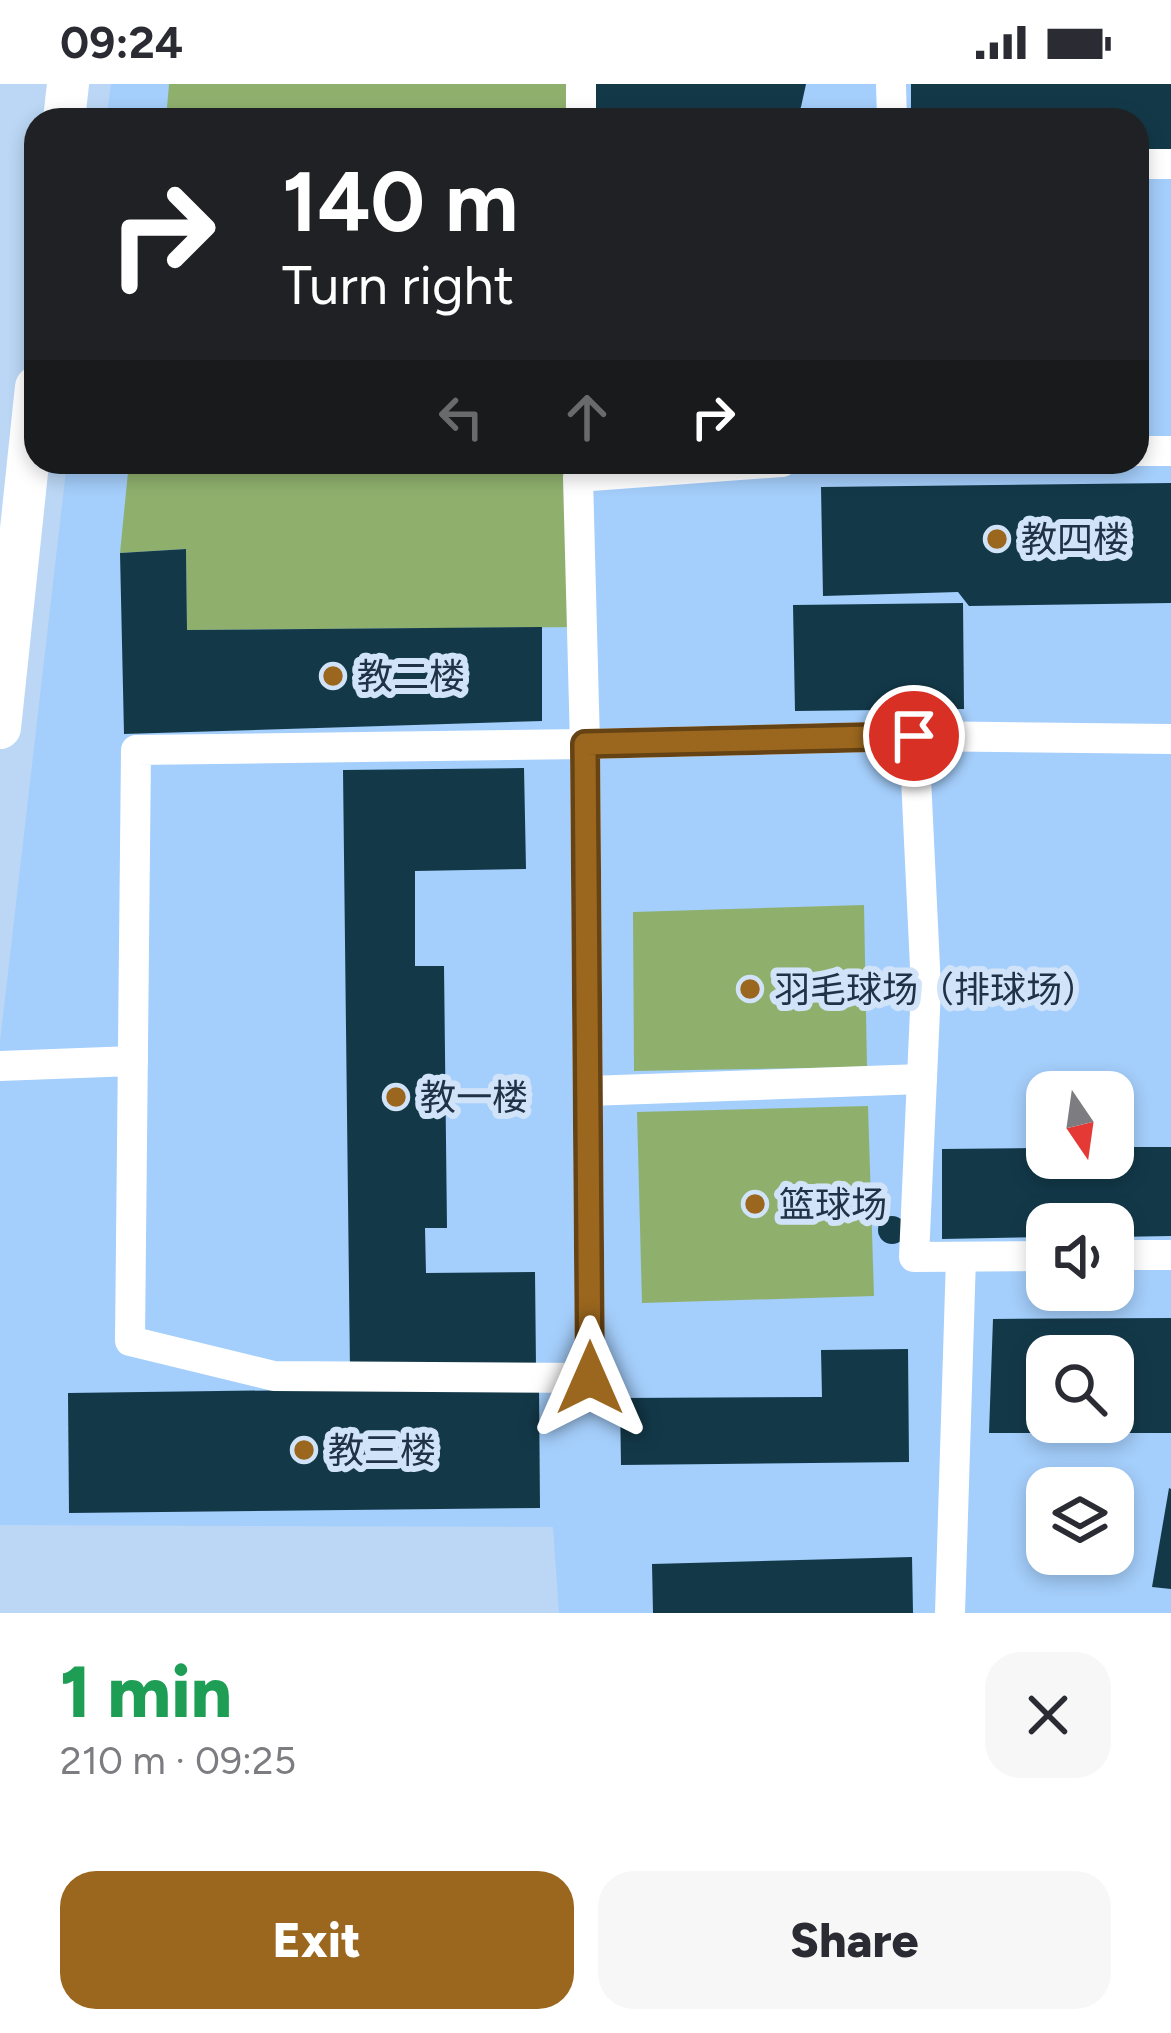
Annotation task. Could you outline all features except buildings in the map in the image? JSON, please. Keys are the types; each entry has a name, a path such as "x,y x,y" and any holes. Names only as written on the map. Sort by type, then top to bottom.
{"street":[{"path":"0,728 27,474"},
{"path":"578,474 585,744 590,1378 274,1376 130,1341 136,750 585,744 914,736 1171,739"},
{"path":"914,736 926,988 914,1257 1026,1256"},
{"path":"0,1066 133,1061"},
{"path":"589,1090 922,1079"},
{"path":"1134,1255 1171,1255"},
{"path":"950,1613 961,1257"}],"shaded area":[{"path":"111,84 1171,84 1171,1613 559,1613 553,1527 0,1525 0,1042 66,474 1149,474 1149,108 108,108"}],"green space":[{"path":"169,84 585,84 585,108 167,108"},
{"path":"128,474 584,474 584,627 187,630 186,549 120,553"},
{"name":"羽毛球场（排球场）","path":"864,905 867,1067 634,1071 633,912"},
{"name":"篮球场","path":"868,1106 874,1296 642,1303 637,1112"}],"place":[{"name":"教四楼","path":"997,539"},
{"name":"教二楼","path":"333,676"},
{"name":"羽毛球场（排球场）","path":"750,989"},
{"name":"教一楼","path":"396,1097"},
{"name":"篮球场","path":"755,1204"},
{"name":"教三楼","path":"304,1450"}],"route":[{"path":"590,1378 585,744 914,736"}]}
